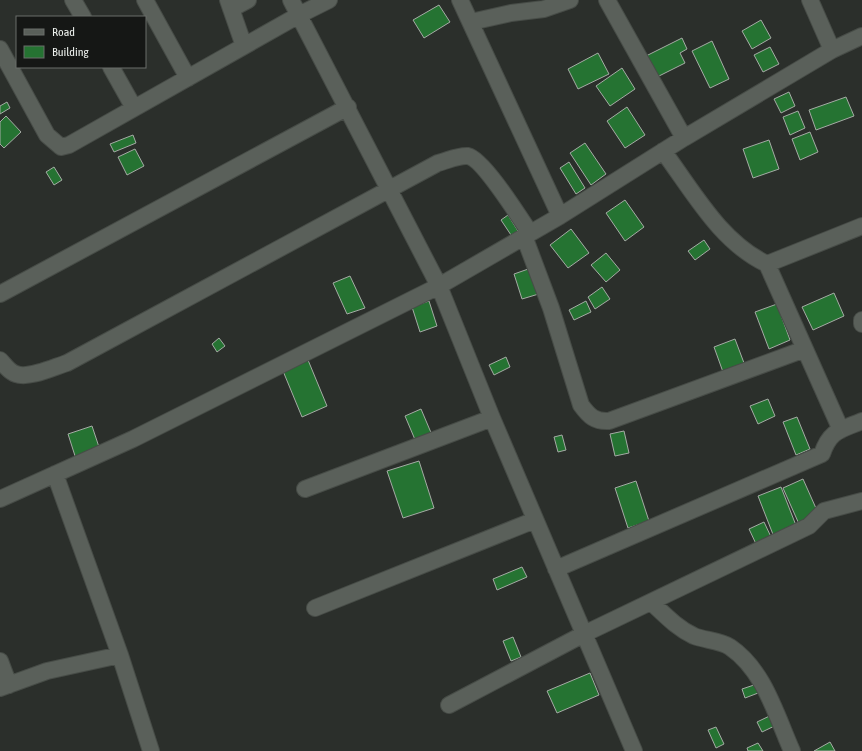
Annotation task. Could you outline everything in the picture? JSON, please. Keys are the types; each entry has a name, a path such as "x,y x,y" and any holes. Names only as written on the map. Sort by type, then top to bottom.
{"street":[{"path":"73,0 82,16"},
{"path":"145,0 188,78"},
{"path":"244,46 230,4 248,0"},
{"path":"291,0 348,107 388,190 439,286 492,418 634,751"},
{"path":"0,49 47,136 60,147 69,145 299,15 329,0"},
{"path":"460,0 560,216"},
{"path":"471,22 511,12 544,9 570,0"},
{"path":"607,0 684,138"},
{"path":"810,0 832,50"},
{"path":"0,499 133,439 439,286 560,216 684,138 832,50 862,36"},
{"path":"112,68 134,108"},
{"path":"0,294 348,107"},
{"path":"663,151 727,237 752,257 767,264 841,430"},
{"path":"0,360 8,369 17,375 35,374 67,363 438,163 460,156 469,156 482,166 527,235 581,405 589,416 599,422 609,421 805,348"},
{"path":"767,264 862,226"},
{"path":"305,490 492,418"},
{"path":"556,569 822,454 830,437 862,420"},
{"path":"55,474 120,655 151,751"},
{"path":"449,705 584,634 809,526 824,511 862,501"},
{"path":"315,608 535,520"},
{"path":"651,602 679,628 695,636 728,645 740,655 754,670 767,694 792,751"},
{"path":"0,661 4,686 47,671 120,655"}],"building":[{"path":"439,5 450,22 424,38 413,20"},
{"path":"761,20 771,38 752,49 742,31"},
{"path":"682,38 687,49 680,53 685,63 657,77 646,56"},
{"path":"712,41 729,79 710,88 692,51"},
{"path":"770,47 779,64 763,72 754,55"},
{"path":"598,53 609,74 578,89 568,69"},
{"path":"622,68 635,89 610,106 596,86"},
{"path":"789,92 795,106 781,113 774,99"},
{"path":"846,97 854,116 816,130 809,110"},
{"path":"7,102 10,108 0,114 0,106"},
{"path":"627,107 645,135 625,148 607,121"},
{"path":"798,111 805,128 790,135 783,117"},
{"path":"6,116 21,132 4,148 0,144 0,122"},
{"path":"810,132 818,152 800,160 792,139"},
{"path":"133,135 136,143 114,152 110,144"},
{"path":"769,140 779,169 753,178 743,149"},
{"path":"585,143 606,174 591,185 570,153"},
{"path":"135,149 144,166 127,175 118,157"},
{"path":"569,162 585,188 576,194 560,168"},
{"path":"54,167 62,180 54,185 46,172"},
{"path":"625,200 644,227 625,241 606,213"},
{"path":"508,215 518,231 511,235 501,220"},
{"path":"571,229 589,253 568,268 550,245"},
{"path":"704,240 710,249 695,260 688,251"},
{"path":"606,253 620,270 606,282 591,265"},
{"path":"534,267 542,293 522,299 514,274"},
{"path":"350,276 365,308 347,314 333,283"},
{"path":"602,287 610,299 595,309 588,297"},
{"path":"834,293 844,316 813,330 802,307"},
{"path":"429,301 437,326 420,332 412,307"},
{"path":"586,301 591,312 574,320 569,310"},
{"path":"777,304 790,340 769,349 755,312"},
{"path":"219,338 225,346 217,352 212,344"},
{"path":"735,339 744,363 723,372 714,347"},
{"path":"506,357 510,367 494,375 489,365"},
{"path":"308,360 327,406 302,417 283,371"},
{"path":"768,399 775,416 758,424 750,406"},
{"path":"421,409 432,435 416,442 405,416"},
{"path":"797,417 810,449 796,455 783,422"},
{"path":"92,426 100,450 76,459 68,434"},
{"path":"624,431 629,453 615,456 610,434"},
{"path":"562,435 566,450 558,452 554,437"},
{"path":"419,461 434,508 403,518 387,471"},
{"path":"803,479 819,515 799,524 783,488"},
{"path":"636,481 649,521 628,528 615,488"},
{"path":"781,487 797,528 774,537 758,496"},
{"path":"764,522 772,539 757,546 749,529"},
{"path":"522,567 527,577 497,590 493,579"},
{"path":"513,637 521,657 511,661 503,641"},
{"path":"590,673 599,695 557,713 547,691"},
{"path":"763,682 766,690 745,698 742,689"},
{"path":"782,710 787,720 762,732 757,722"},
{"path":"716,727 724,744 716,748 708,730"},
{"path":"830,742 835,751 814,751"},
{"path":"758,743 763,751 748,751 747,748"}]}
